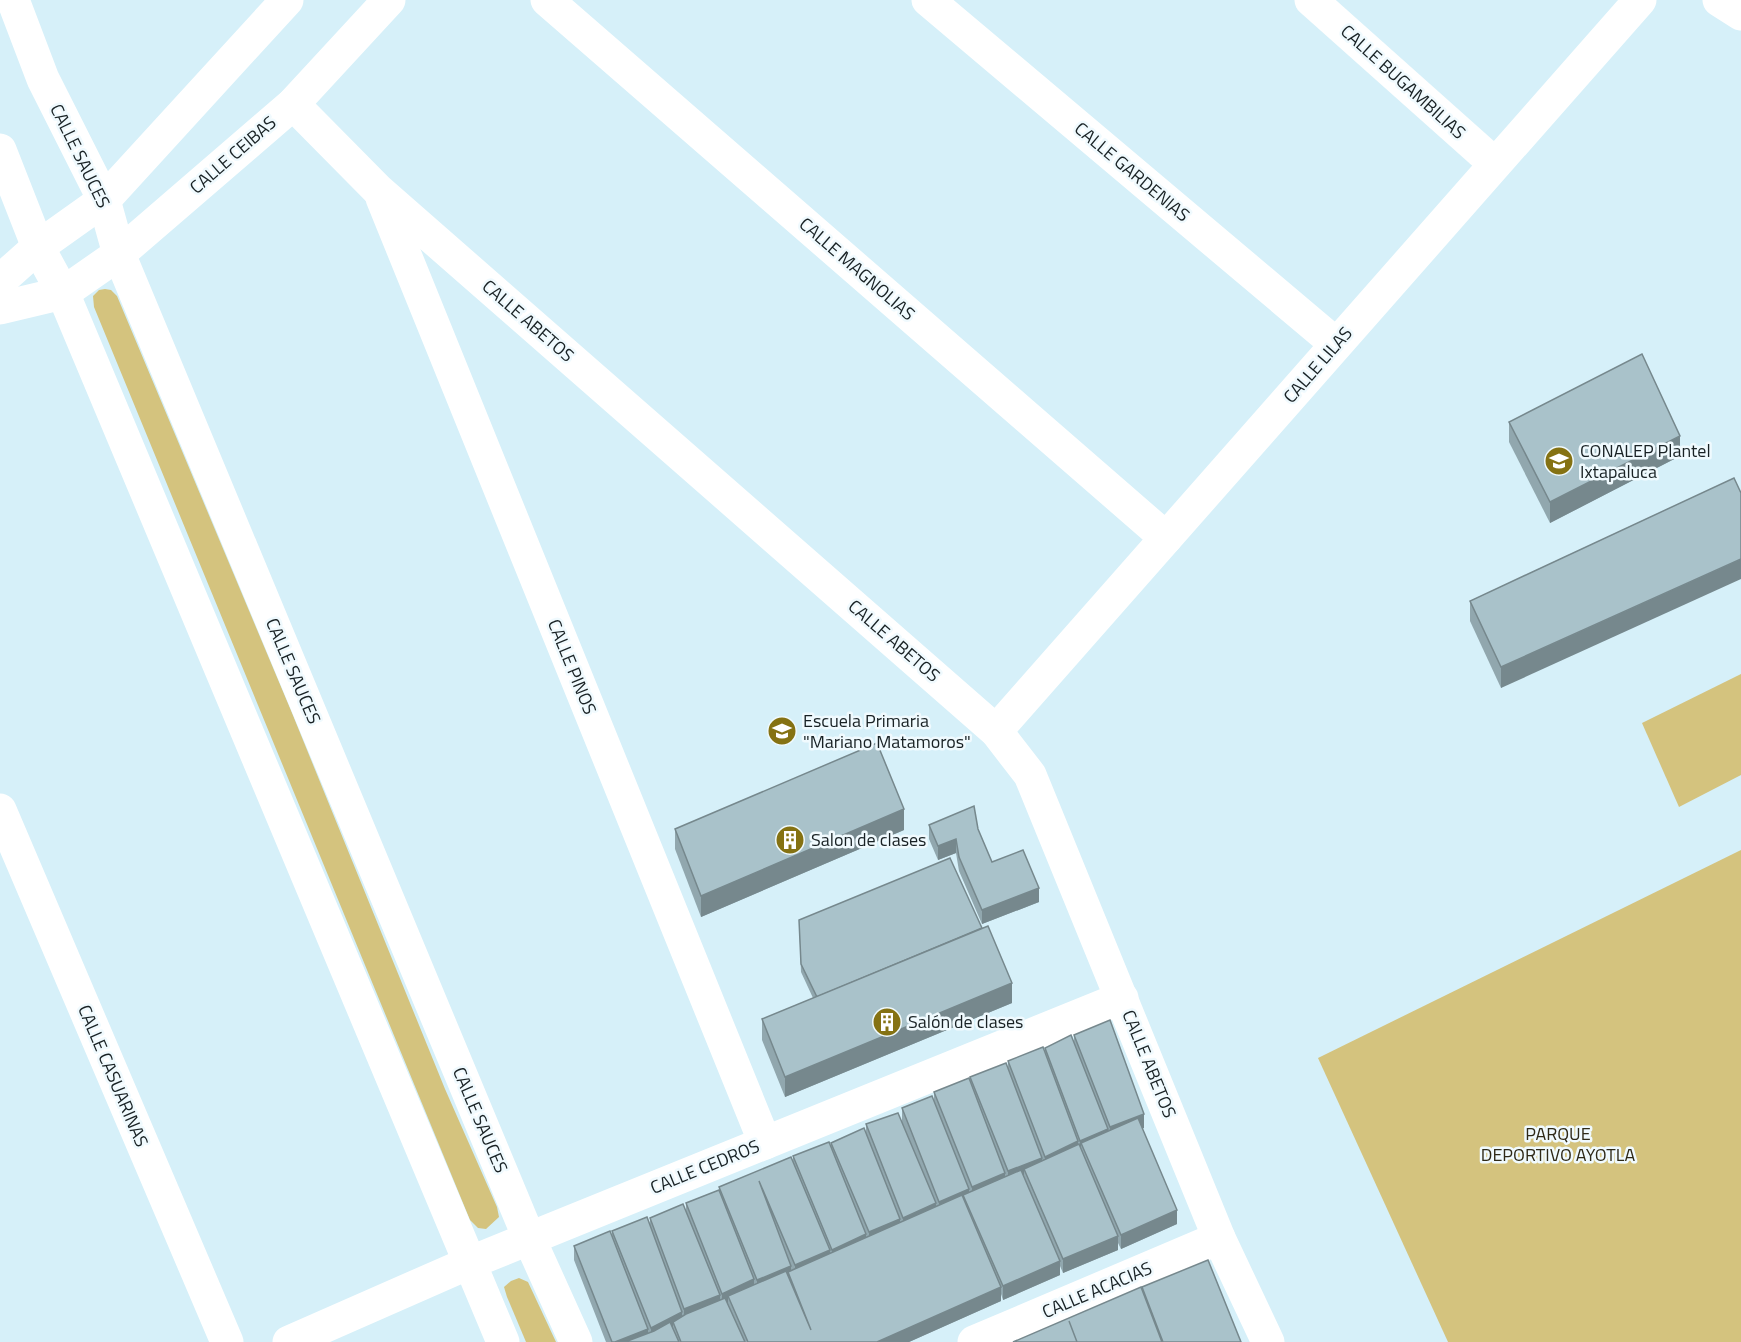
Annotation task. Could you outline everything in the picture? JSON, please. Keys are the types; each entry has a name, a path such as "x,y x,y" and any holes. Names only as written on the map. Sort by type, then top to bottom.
{"street":[{"name":"CALLE SAUCES","path":"14,0 43,79 104,200 119,254 529,1238 576,1342"},
{"path":"0,281 38,247 104,200 287,0"},
{"name":"CALLE CEIBAS","path":"63,293 119,254 292,104 389,0"},
{"name":"CALLE MAGNOLIAS","path":"547,0 1166,538"},
{"name":"CALLE GARDENIAS","path":"928,0 1336,344"},
{"name":"CALLE BUGAMBILIAS","path":"1311,0 1495,164"},
{"name":"CALLE LILAS","path":"996,731 1640,0"},
{"path":"1719,0 1741,14"},
{"name":"CALLE ABETOS","path":"292,104 379,191 996,731 1030,775 1219,1238 1268,1342"},
{"path":"0,150 38,247 63,293 503,1342"},
{"name":"CALLE PINOS","path":"379,191 765,1143"},
{"path":"0,308 63,293"},
{"name":"CALLE CASUARINAS","path":"0,810 227,1342"},
{"name":"CALLE CEDROS","path":"289,1342 529,1238 1122,998"},
{"name":"CALLE ACACIAS","path":"974,1342 1219,1238"}],"green space":[{"path":"99,290 111,290 117,296 292,713 445,1089 497,1207 499,1217 486,1229 478,1228 470,1220 94,307 93,296"},
{"path":"1741,674 1741,775 1679,807 1642,723"},
{"name":"PARQUE DEPORTIVO AYOTLA","path":"1741,850 1741,1342 1448,1342 1318,1058"},
{"path":"519,1278 528,1282 556,1342 526,1342 504,1287"}],"building":[{"path":"1642,354 1680,436 1550,502 1509,422"},
{"path":"1734,478 1741,493 1741,559 1501,667 1470,601"},
{"name":"Salon de clases","path":"877,743 904,809 701,896 675,829"},
{"path":"974,806 978,829 992,862 1023,850 1039,888 982,910 959,857 956,839 938,846 929,825"},
{"path":"950,858 982,928 817,997 801,964 799,920"},
{"name":"Salón de clases","path":"988,926 1012,983 785,1077 762,1019"},
{"path":"1110,1020 1144,1114 1110,1127 1074,1035"},
{"path":"1071,1035 1108,1129 1080,1141 1045,1048"},
{"path":"1043,1047 1078,1141 1045,1157 1008,1061"},
{"path":"1006,1063 1042,1158 1008,1171 970,1077"},
{"path":"969,1078 1005,1173 972,1187 934,1092"},
{"path":"932,1096 969,1189 939,1202 902,1108"},
{"path":"898,1113 936,1203 903,1218 866,1124"},
{"path":"1138,1118 1177,1210 1121,1235 1081,1143"},
{"path":"864,1128 900,1219 869,1232 831,1143"},
{"path":"829,1142 866,1234 832,1250 793,1156"},
{"path":"1079,1144 1118,1236 1063,1259 1024,1169"},
{"path":"791,1157 830,1250 795,1265 759,1181 791,1266 757,1280 719,1187"},
{"path":"1021,1170 1060,1261 1003,1286 963,1195"},
{"path":"719,1190 754,1279 722,1294 686,1203"},
{"path":"962,1195 1001,1287 877,1342 748,1342 728,1296 786,1271 811,1330 788,1272"},
{"path":"683,1204 720,1295 684,1309 650,1218"},
{"path":"647,1217 682,1312 651,1328 612,1231"},
{"path":"610,1231 648,1329 615,1342 612,1342 574,1246"},
{"path":"1208,1260 1241,1342 1163,1342 1142,1287"},
{"path":"1141,1287 1162,1342 1013,1342"},
{"path":"725,1298 745,1342 681,1342 673,1322 686,1314"},
{"path":"670,1322 679,1342 625,1342 654,1331"}],"place":[{"name":"CONALEP Plantel Ixtapaluca","path":"1559,461"},
{"name":"Escuela Primaria \"Mariano Matamoros\"","path":"782,731"},
{"name":"Salon de clases","path":"790,840"},
{"name":"Salón de clases","path":"887,1022"}]}
